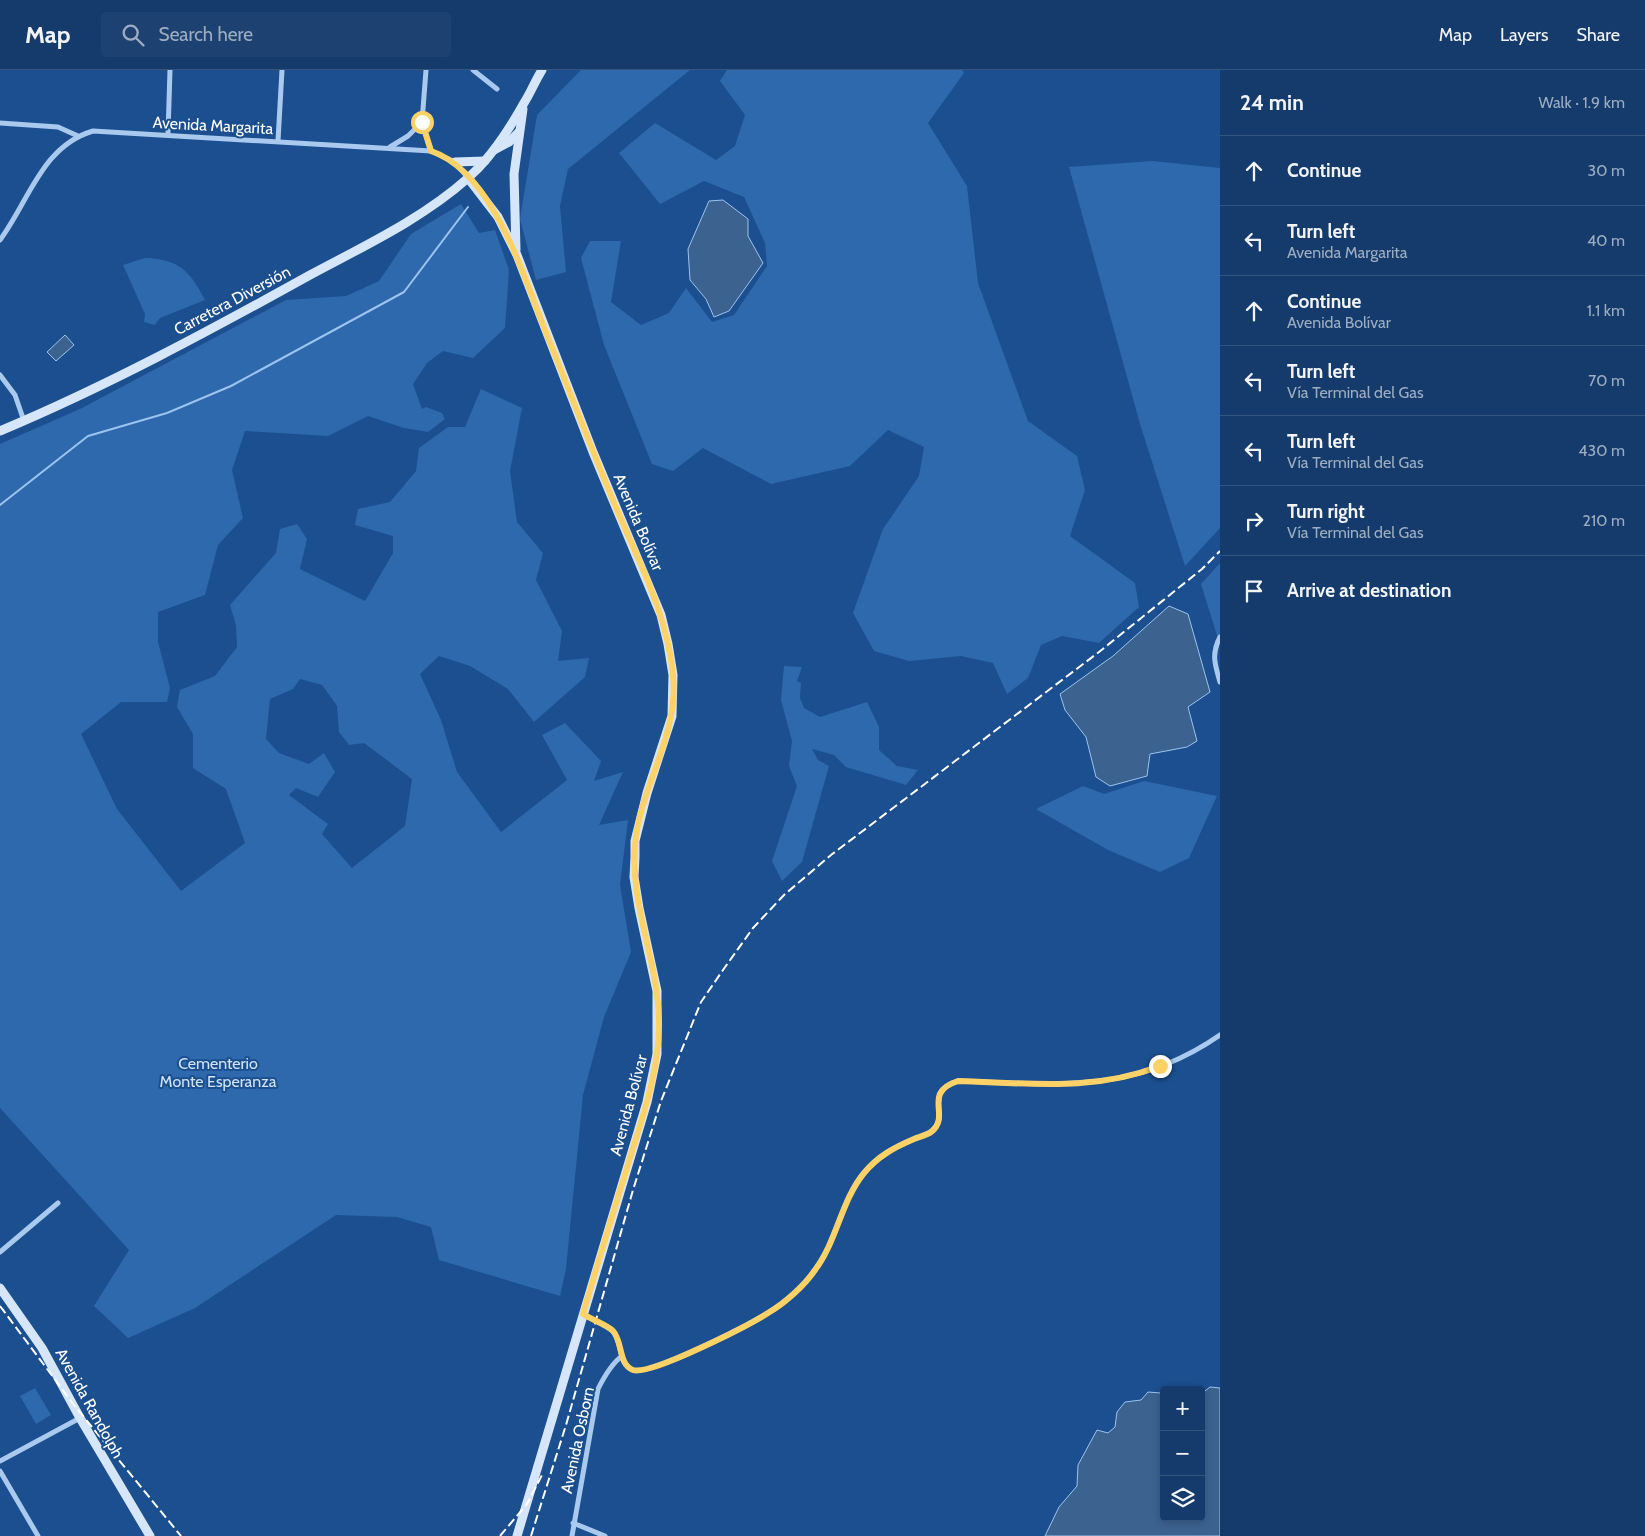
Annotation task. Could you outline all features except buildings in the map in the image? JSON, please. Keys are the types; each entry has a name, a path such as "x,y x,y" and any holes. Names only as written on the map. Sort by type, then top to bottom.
{"main road":[{"path":"494,150 524,104 542,70"},
{"path":"517,255 514,180 524,104"},
{"path":"494,150 509,142 519,132"},
{"name":"Carretera Diversión","path":"0,431 120,377 212,329 408,221 441,200 468,178 494,150"},
{"path":"455,162 485,161"},
{"name":"Avenida Bolívar","path":"468,178 498,217 517,255 593,452 661,615 673,675 672,716 647,793 634,857 634,877 639,908 657,990 657,1054 647,1102 517,1536"},
{"name":"Avenida Randolph","path":"0,1288 42,1348 80,1418 150,1536"}],"street":[{"path":"168,134 170,70"},
{"path":"278,142 282,70"},
{"path":"426,70 422,122 431,151"},
{"path":"473,70 497,89"},
{"path":"390,147 408,136 422,122"},
{"path":"0,123 58,127 78,136"},
{"name":"Avenida Margarita","path":"0,240 34,183 61,147 78,136 93,131 390,147 431,151 455,162 468,178"},
{"path":"0,376 15,395 24,421"},
{"path":"1220,637 1214,647 1213,657 1220,682"},
{"path":"583,1314 612,1330 622,1356 632,1370 652,1369 683,1356 767,1314 807,1280 817,1269 846,1203 865,1172 892,1148 931,1132 937,1126 939,1095 946,1085 958,1081 1046,1084 1102,1082 1136,1075 1160,1066 1220,1035"},
{"path":"0,1252 58,1203"},
{"name":"Avenida Osborn","path":"572,1536 598,1389 616,1361 622,1356"},
{"path":"0,1461 80,1418"},
{"path":"0,1472 38,1536"},
{"path":"573,1523 605,1536"}],"green space":[{"path":"581,70 690,70 568,169 560,206 566,272 536,280 520,219 537,115"},
{"path":"727,70 962,70 964,73 928,123 967,186 978,283 1028,421 1077,456 1085,490 1070,536 1135,583 1139,607 1099,643 1062,636 1041,645 1028,678 1007,694 993,663 961,656 909,661 874,651 853,613 883,529 919,476 924,447 888,430 850,466 771,484 703,448 673,471 652,464 604,345 581,258 590,241 621,241 611,302 641,325 669,313 686,288 712,322 734,315 767,266 765,243 744,197 704,181 660,204 619,153 655,123 716,160 735,146 745,115 720,81"},
{"path":"1153,161 1220,168 1220,528 1185,566 1140,424 1069,167"},
{"name":"Cementerio Monte Esperanza","path":"461,204 479,233 495,230 509,270 505,328 473,358 443,351 427,363 413,384 422,409 426,407 442,413 445,419 428,432 404,428 368,416 328,436 245,431 232,470 243,518 218,545 205,595 158,612 158,642 170,688 167,702 121,702 81,734 117,809 181,891 245,843 226,789 193,768 193,734 177,707 180,690 215,676 237,647 236,625 230,605 276,553 280,529 297,524 307,539 300,569 365,601 393,553 393,536 355,525 358,509 390,502 416,471 419,448 448,427 465,427 481,389 522,408 510,471 517,522 543,553 536,580 562,631 558,661 589,658 585,677 534,722 508,689 470,666 439,656 420,674 441,720 457,772 501,832 567,780 542,735 565,723 601,761 594,781 623,772 599,825 628,820 620,885 631,952 604,1017 583,1095 566,1269 560,1296 439,1260 431,1227 397,1217 336,1215 195,1308 128,1338 94,1306 129,1250 0,1108 0,444 80,409 286,300 346,296 379,281 411,234","holes":["300,679 322,685 337,706 339,732 349,745 364,743 412,779 405,826 352,868 322,834 328,824 289,795 296,788 318,797 335,772 324,753 309,764 279,753 266,739 270,699 293,689"]},
{"path":"145,258 167,261 182,268 194,281 205,300 160,318 155,325 144,322 145,314 123,265"},
{"path":"1220,563 1220,645 1201,584"},
{"path":"784,666 802,667 797,681 801,683 800,698 804,708 820,717 867,702 879,727 879,750 897,766 918,770 906,785 846,767 834,755 812,749 818,760 829,766 802,862 782,881 772,861 797,786 789,766 792,741 781,700"},
{"path":"1144,781 1217,796 1189,858 1160,872 1108,850 1036,809 1083,786 1104,794"},
{"path":"35,1388 51,1415 36,1424 20,1396"}],"shaded area":[{"path":"723,200 748,219 748,236 763,263 729,311 714,317 706,299 690,280 688,249 709,201"},
{"path":"65,335 74,345 56,361 47,352"},
{"path":"1169,606 1188,614 1210,692 1188,707 1197,741 1187,747 1150,754 1147,776 1110,786 1096,777 1086,737 1065,710 1060,694 1113,656"},
{"path":"1210,1387 1220,1388 1220,1536 1045,1536 1059,1507 1077,1486 1078,1465 1097,1430 1108,1433 1115,1427 1117,1412 1125,1402 1141,1400 1148,1392 1160,1393 1160,1521 1205,1521 1205,1391"}],"waterway":[{"path":"0,505 88,436 167,413 231,386 404,292 468,207"}],"railway":[{"path":"531,1536 566,1425 633,1190 661,1101 701,1002 723,970 753,928 784,895 831,855 1099,652 1202,569 1220,551"},
{"path":"0,1306 74,1405 181,1536"},
{"path":"500,1536 527,1504 542,1475"}],"route":[{"path":"422,122 431,151 442,154 455,162 481,193 498,217 517,255 593,452 661,615 673,675 672,716 668,734 647,793 634,857 634,877 639,908 657,990 659,1025 657,1054 652,1085 583,1314 595,1323 612,1330 625,1364 632,1370 652,1369 683,1356 767,1314 807,1280 817,1269 853,1188 865,1172 892,1148 931,1132 937,1126 939,1095 946,1085 958,1081 1046,1084 1102,1082 1136,1075 1160,1066"}]}
